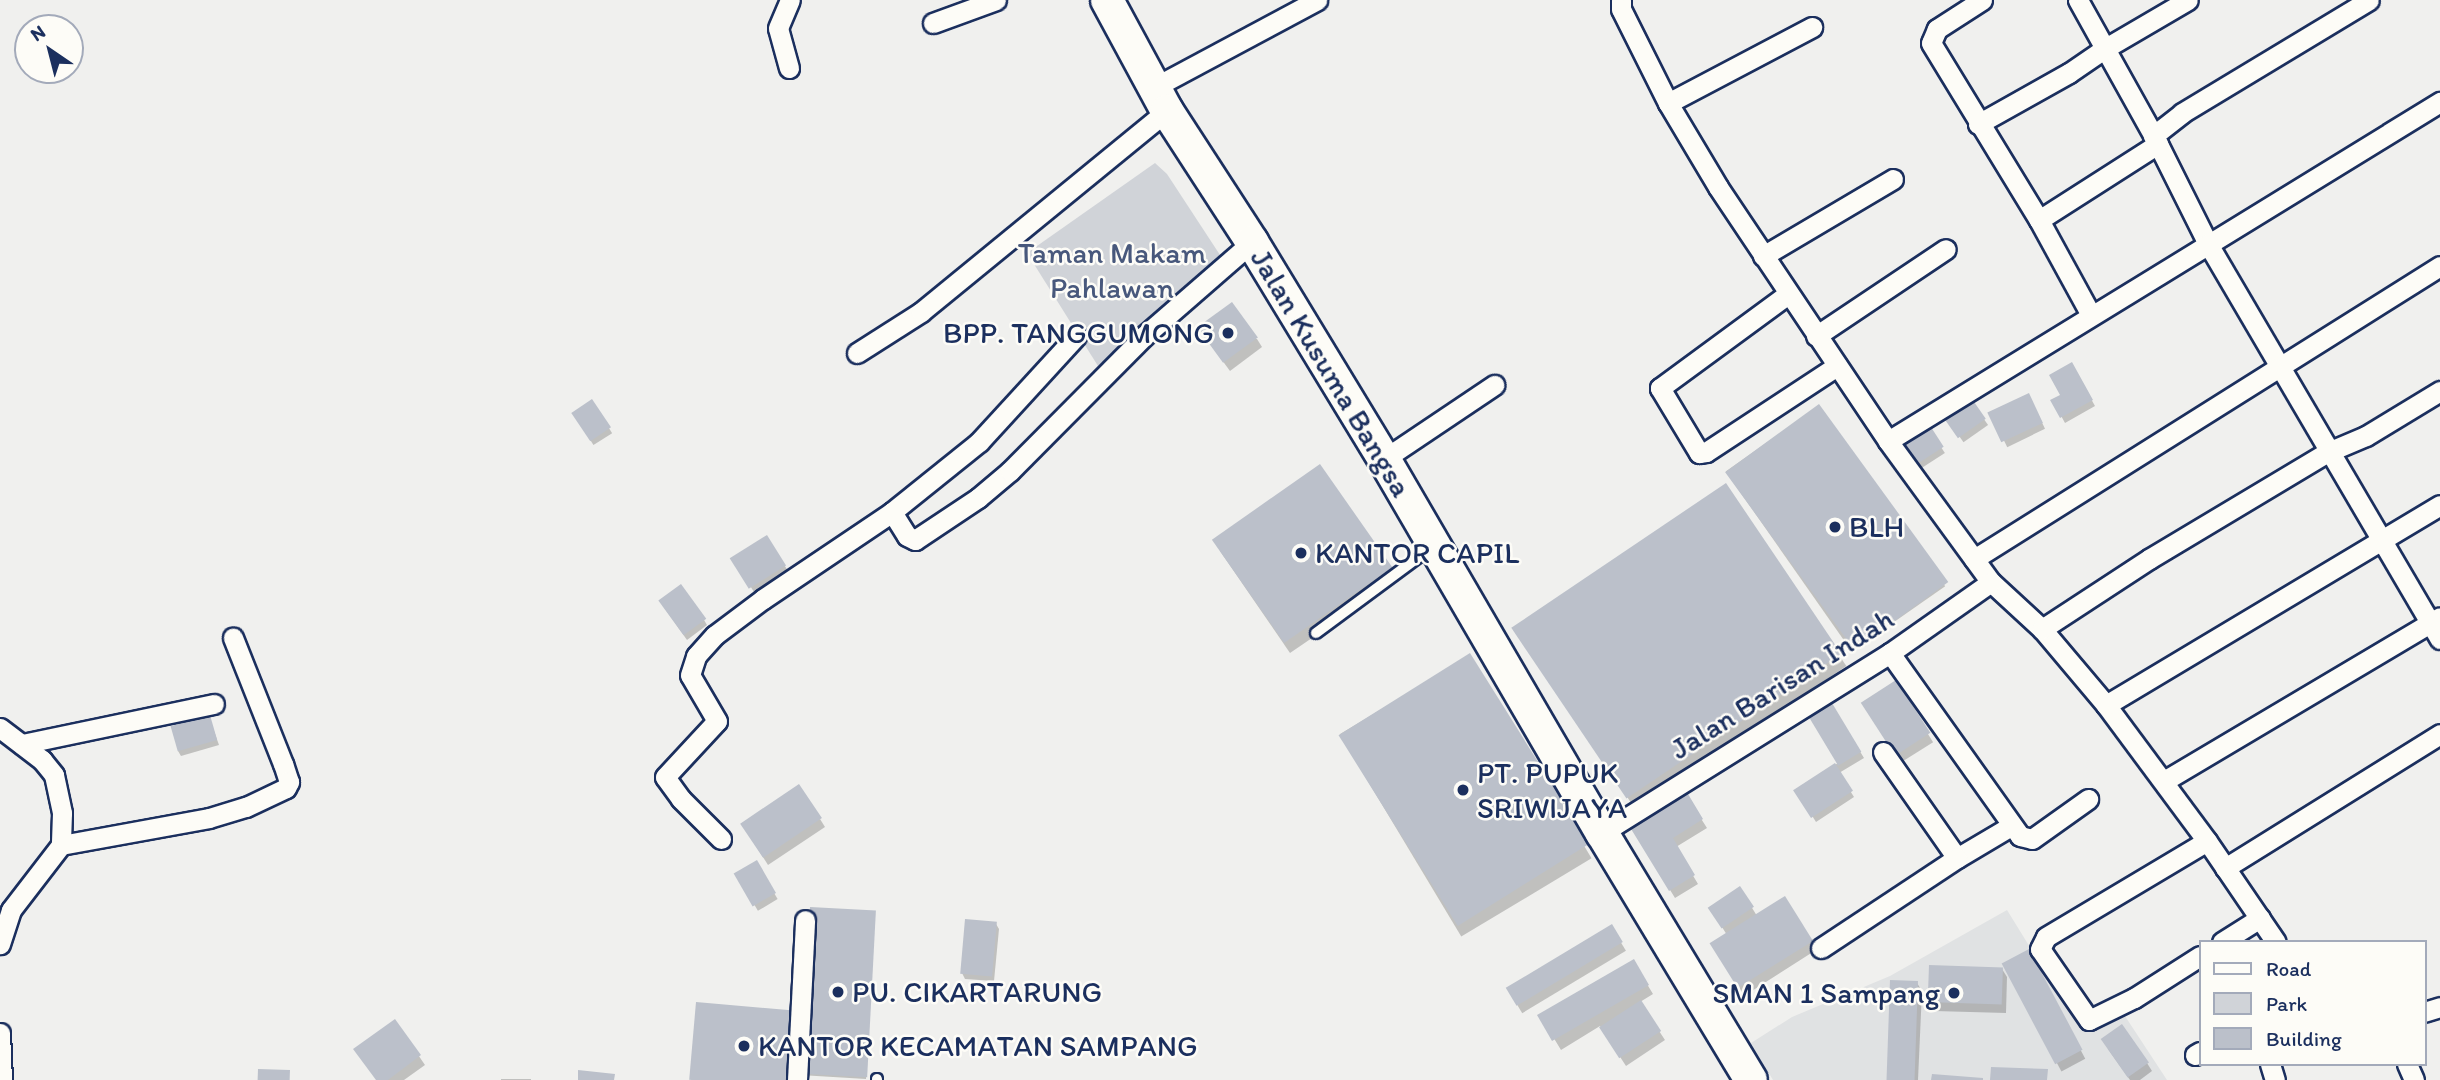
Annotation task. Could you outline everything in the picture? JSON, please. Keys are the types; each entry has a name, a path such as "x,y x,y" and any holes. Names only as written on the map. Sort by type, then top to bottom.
{"main road":[{"name":"Jalan Kusuma Bangsa","path":"1107,0 1161,99 1252,242 1384,460 1602,833 1751,1078"}],"street":[{"path":"789,68 778,28 790,0"},
{"path":"933,23 996,0"},
{"path":"857,354 922,312 1161,99 1317,0"},
{"path":"1621,0 1621,9 1668,103 1763,256 1888,441 1991,582 2042,629 2106,705 2164,781 2275,940"},
{"path":"1982,0 1937,29 1931,43 2039,220 2091,315"},
{"path":"2078,0 2156,140 2208,244 2380,541 2437,627 2164,781"},
{"path":"1978,124 2069,73 2104,49 2188,0"},
{"path":"2039,220 2156,140 2182,113 2370,0"},
{"path":"1668,103 1812,27"},
{"path":"1888,441 2440,102"},
{"path":"1763,256 1893,179"},
{"path":"892,512 907,536 915,540 978,498 1010,471 1144,336 1252,242"},
{"path":"1816,336 1947,249"},
{"path":"1974,559 2440,266"},
{"path":"1788,294 1660,388 1699,453 1706,452 1837,366"},
{"path":"721,839 681,799 665,777 717,722 690,675 691,664 715,635 763,599 892,512 979,442 1076,335"},
{"path":"1384,460 1494,385"},
{"path":"2042,629 2149,559 2328,452 2366,436 2440,391"},
{"path":"2106,705 2440,505"},
{"name":"Jalan Barisan Indah","path":"1602,833 1890,653 1991,582"},
{"path":"61,845 209,818 246,807 288,786 283,764 233,638"},
{"path":"1890,653 2011,826 2024,839 2032,839 2088,799"},
{"path":"22,744 214,704"},
{"path":"0,728 42,760 58,782 61,845 11,911 0,944"},
{"path":"2225,868 2440,734"},
{"path":"1882,752 1957,858"},
{"path":"1821,947 2011,826"},
{"path":"2198,957 2134,998 2090,1020 2040,949 2046,937 2207,841"},
{"path":"2225,940 2260,918"},
{"path":"797,1080 805,920"},
{"path":"0,1033 2,1080"}],"lane":[{"path":"1316,633 1434,545"}],"shaded area":[{"name":"SMAN 1 Sampang","path":"2007,910 2081,1030 2121,1010 2167,1080 1773,1080 1751,1043 1792,1017 1890,976"}],"green space":[{"name":"Taman Makam Pahlawan","path":"1155,163 1167,174 1222,258 1098,366 1027,253"}],"building":[{"name":"BPP. TANGGUMONG","path":"1232,302 1258,338 1223,363 1197,327"},
{"path":"2072,362 2093,400 2060,418 2050,400 2060,395 2049,375"},
{"path":"2029,393 2043,423 2001,442 1987,412"},
{"path":"592,399 611,427 590,441 571,413"},
{"path":"1972,399 1986,419 1958,438 1944,419"},
{"name":"BLH","path":"1819,404 1948,582 1854,650 1725,472"},
{"path":"1929,424 1944,447 1915,465 1900,443"},
{"name":"KANTOR CAPIL","path":"1320,464 1392,567 1284,643 1212,540"},
{"path":"1726,483 1841,654 1626,799 1511,628"},
{"path":"767,535 786,566 749,589 730,558"},
{"path":"681,584 706,619 684,635 658,600"},
{"name":"PT. PUPUK SRIWIJAYA","path":"1470,653 1589,844 1458,926 1339,735"},
{"path":"1896,680 1930,733 1895,756 1861,703"},
{"path":"1832,703 1861,752 1838,766 1809,717"},
{"path":"210,715 217,740 178,751 171,726"},
{"path":"1835,763 1853,791 1811,818 1793,790"},
{"path":"799,784 822,818 763,858 740,824"},
{"path":"1685,789 1703,819 1673,838 1695,875 1669,891 1628,824"},
{"path":"757,860 776,893 753,906 734,874"},
{"path":"1740,886 1754,907 1722,929 1708,908"},
{"path":"1785,896 1813,941 1738,988 1710,943"},
{"name":"PU. CIKARTARUNG","path":"810,907 876,910 867,1077 801,1074"},
{"path":"965,919 997,922 992,977 960,974"},
{"path":"1612,924 1623,942 1517,1006 1506,988"},
{"path":"2029,949 2083,1050 2055,1064 2002,964"},
{"path":"1634,959 1649,985 1552,1041 1537,1015"},
{"path":"1929,965 2003,968 2002,1005 1928,1002"},
{"path":"1890,980 1918,981 1915,1080 1887,1080"},
{"path":"1641,1000 1661,1031 1619,1058 1599,1027"},
{"name":"KANTOR KECAMATAN SAMPANG","path":"696,1002 800,1011 794,1080 689,1080"},
{"path":"395,1019 421,1055 388,1080 376,1080 353,1049"},
{"path":"2122,1024 2149,1063 2128,1077 2101,1039"},
{"path":"1991,1067 2048,1069 2047,1080 1990,1080"},
{"path":"258,1069 290,1070 290,1080 258,1080"},
{"path":"578,1070 615,1074 614,1080 578,1080"},
{"path":"1932,1074 1983,1078 1983,1080 1931,1080"}],"place":[{"name":"BPP. TANGGUMONG","path":"1228,333"},
{"name":"BLH","path":"1835,527"},
{"name":"KANTOR CAPIL","path":"1301,553"},
{"name":"PT. PUPUK SRIWIJAYA","path":"1463,790"},
{"name":"PU. CIKARTARUNG","path":"838,992"},
{"name":"SMAN 1 Sampang","path":"1954,993"},
{"name":"KANTOR KECAMATAN SAMPANG","path":"744,1046"}]}
